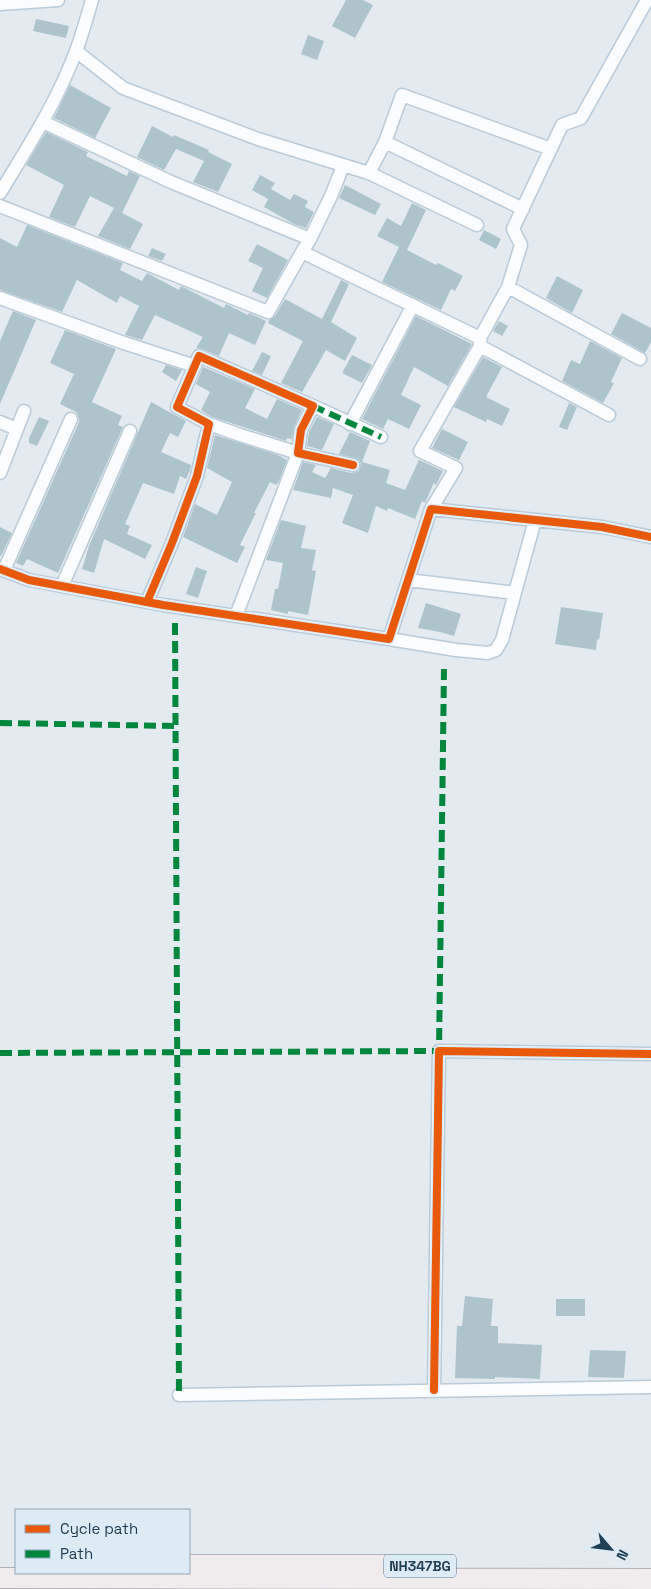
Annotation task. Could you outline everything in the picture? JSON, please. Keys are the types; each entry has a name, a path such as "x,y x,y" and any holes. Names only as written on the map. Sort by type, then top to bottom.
{"main road":[{"path":"0,1565 15,1565"},
{"name":"NH347BG","path":"190,1565 648,1579"},
{"name":"NH347BG","path":"0,1578 263,1584 648,1579"}],"street":[{"path":"0,4 58,0"},
{"path":"0,193 43,122 76,51 92,0"},
{"path":"389,639 431,509 456,468 420,451 508,287 521,245 513,229 562,125 581,118 647,0"},
{"path":"76,51 123,88 258,139 369,174 477,225"},
{"path":"369,174 385,142 402,95 551,149"},
{"path":"43,122 171,182 310,240"},
{"path":"385,142 523,209"},
{"path":"0,206 268,312 310,240 331,196 342,166"},
{"path":"302,252 413,305 609,415"},
{"path":"508,287 640,359"},
{"path":"0,298 124,343 195,366"},
{"path":"350,424 413,305"},
{"path":"353,465 298,453 240,435 209,424 176,407 199,356 381,437"},
{"path":"236,616 298,453 301,430 313,406"},
{"path":"0,473 24,411"},
{"path":"71,419 2,570 29,580 147,602 456,650 488,653 496,650 502,640 535,520"},
{"path":"0,422 17,429"},
{"path":"147,602 198,476 209,424"},
{"path":"62,586 130,431"},
{"path":"431,509 602,527 651,537"},
{"path":"408,580 515,593"},
{"path":"434,1390 439,1051 651,1054"},
{"path":"179,1395 651,1387"}],"building":[{"path":"346,0 363,0 373,5 355,38 332,26"},
{"path":"36,19 69,26 66,38 33,31"},
{"path":"308,35 324,41 317,60 301,54"},
{"path":"70,85 111,108 95,138 54,118"},
{"path":"152,126 173,137 174,135 209,150 208,152 232,164 218,192 193,182 204,161 176,149 164,170 137,157"},
{"path":"46,132 88,152 86,156 127,176 129,171 140,176 122,213 143,224 130,249 98,236 114,208 90,196 75,227 49,217 64,185 26,165"},
{"path":"260,175 275,183 271,189 290,200 294,194 308,201 305,207 314,212 306,228 294,224 264,207 268,199 252,190"},
{"path":"345,185 381,204 375,215 339,198"},
{"path":"412,203 426,210 407,250 463,276 455,291 451,289 441,310 382,282 399,247 377,236 387,218 401,226"},
{"path":"27,225 123,263 120,270 142,281 147,273 179,290 181,286 224,308 226,304 248,315 249,313 266,321 255,345 229,333 219,356 196,348 203,337 155,315 142,340 125,335 139,306 120,296 117,303 77,280 62,312 0,290 0,238 17,247"},
{"path":"484,230 501,239 496,249 479,240"},
{"path":"257,244 288,260 267,298 252,291 263,268 248,261"},
{"path":"152,248 166,254 162,261 148,256"},
{"path":"557,276 583,290 572,313 546,298"},
{"path":"341,280 349,284 331,322 357,338 345,361 326,350 302,392 281,383 303,341 268,323 269,320 275,316 285,299 322,319"},
{"path":"13,311 36,320 0,404 0,341"},
{"path":"622,313 651,328 651,342 645,353 611,334"},
{"path":"416,316 472,344 448,386 414,367 401,395 421,405 409,429 388,419 383,429 362,419"},
{"path":"499,321 508,326 502,336 493,331"},
{"path":"65,330 116,349 92,402 122,416 118,425 123,427 58,573 27,559 23,566 16,563 79,422 76,412 60,404 74,374 50,363"},
{"path":"590,341 622,358 611,382 614,383 603,403 562,381 571,360 580,364"},
{"path":"262,352 271,356 262,375 252,371"},
{"path":"352,355 372,365 362,383 342,373"},
{"path":"483,357 502,367 486,397 510,409 502,426 487,419 486,422 454,407"},
{"path":"166,365 182,370 176,381 162,372"},
{"path":"203,367 255,389 245,408 267,419 277,399 302,410 294,427 292,439 287,438 286,441 212,417 201,410 210,392 196,384"},
{"path":"151,402 186,421 178,437 170,433 161,452 191,465 190,470 186,479 180,476 174,494 143,483 125,524 130,526 127,534 152,545 145,559 104,539 94,573 82,569 89,546"},
{"path":"569,403 577,407 567,430 559,427"},
{"path":"39,417 49,421 37,446 29,443 29,438"},
{"path":"317,417 334,424 322,450 307,446 309,432"},
{"path":"442,429 468,442 459,460 432,448"},
{"path":"350,432 370,441 362,462 390,470 386,483 405,490 419,460 443,471 436,485 434,483 425,503 422,501 415,519 388,508 387,511 376,506 368,533 342,523 353,495 333,488 331,498 293,490 303,462 316,465 312,472 325,478 331,468 351,473 359,471 361,463 358,459 339,454"},
{"path":"215,435 278,455 287,460 279,481 276,485 270,482 254,513 256,513 240,545 245,547 237,563 183,537 195,504 217,515 232,482 207,468"},
{"path":"281,520 306,526 301,548 316,550 312,570 316,571 308,615 288,611 288,614 271,610 275,589 278,589 283,563 266,560"},
{"path":"0,527 12,533 1,556 0,555"},
{"path":"196,567 207,571 198,598 186,594"},
{"path":"426,603 461,614 454,636 418,628"},
{"path":"561,607 603,613 596,650 555,644"},
{"path":"465,1296 493,1299 491,1326 498,1326 498,1343 542,1345 540,1379 455,1378 457,1326 462,1326"},
{"path":"556,1299 585,1299 585,1316 556,1316"},
{"path":"590,1350 626,1351 624,1378 588,1377"}],"marked path":[{"path":"313,406 381,437"},
{"path":"175,623 179,1395"},
{"path":"0,1053 439,1051 444,669"},
{"path":"0,723 176,726"}],"cycle path":[{"path":"147,602 197,476 209,424 177,407 199,356 313,406 301,430 298,453 353,465"},
{"path":"0,569 29,580 163,605 389,639 431,509 602,527 651,537"},
{"path":"434,1390 439,1051 651,1054"}]}
